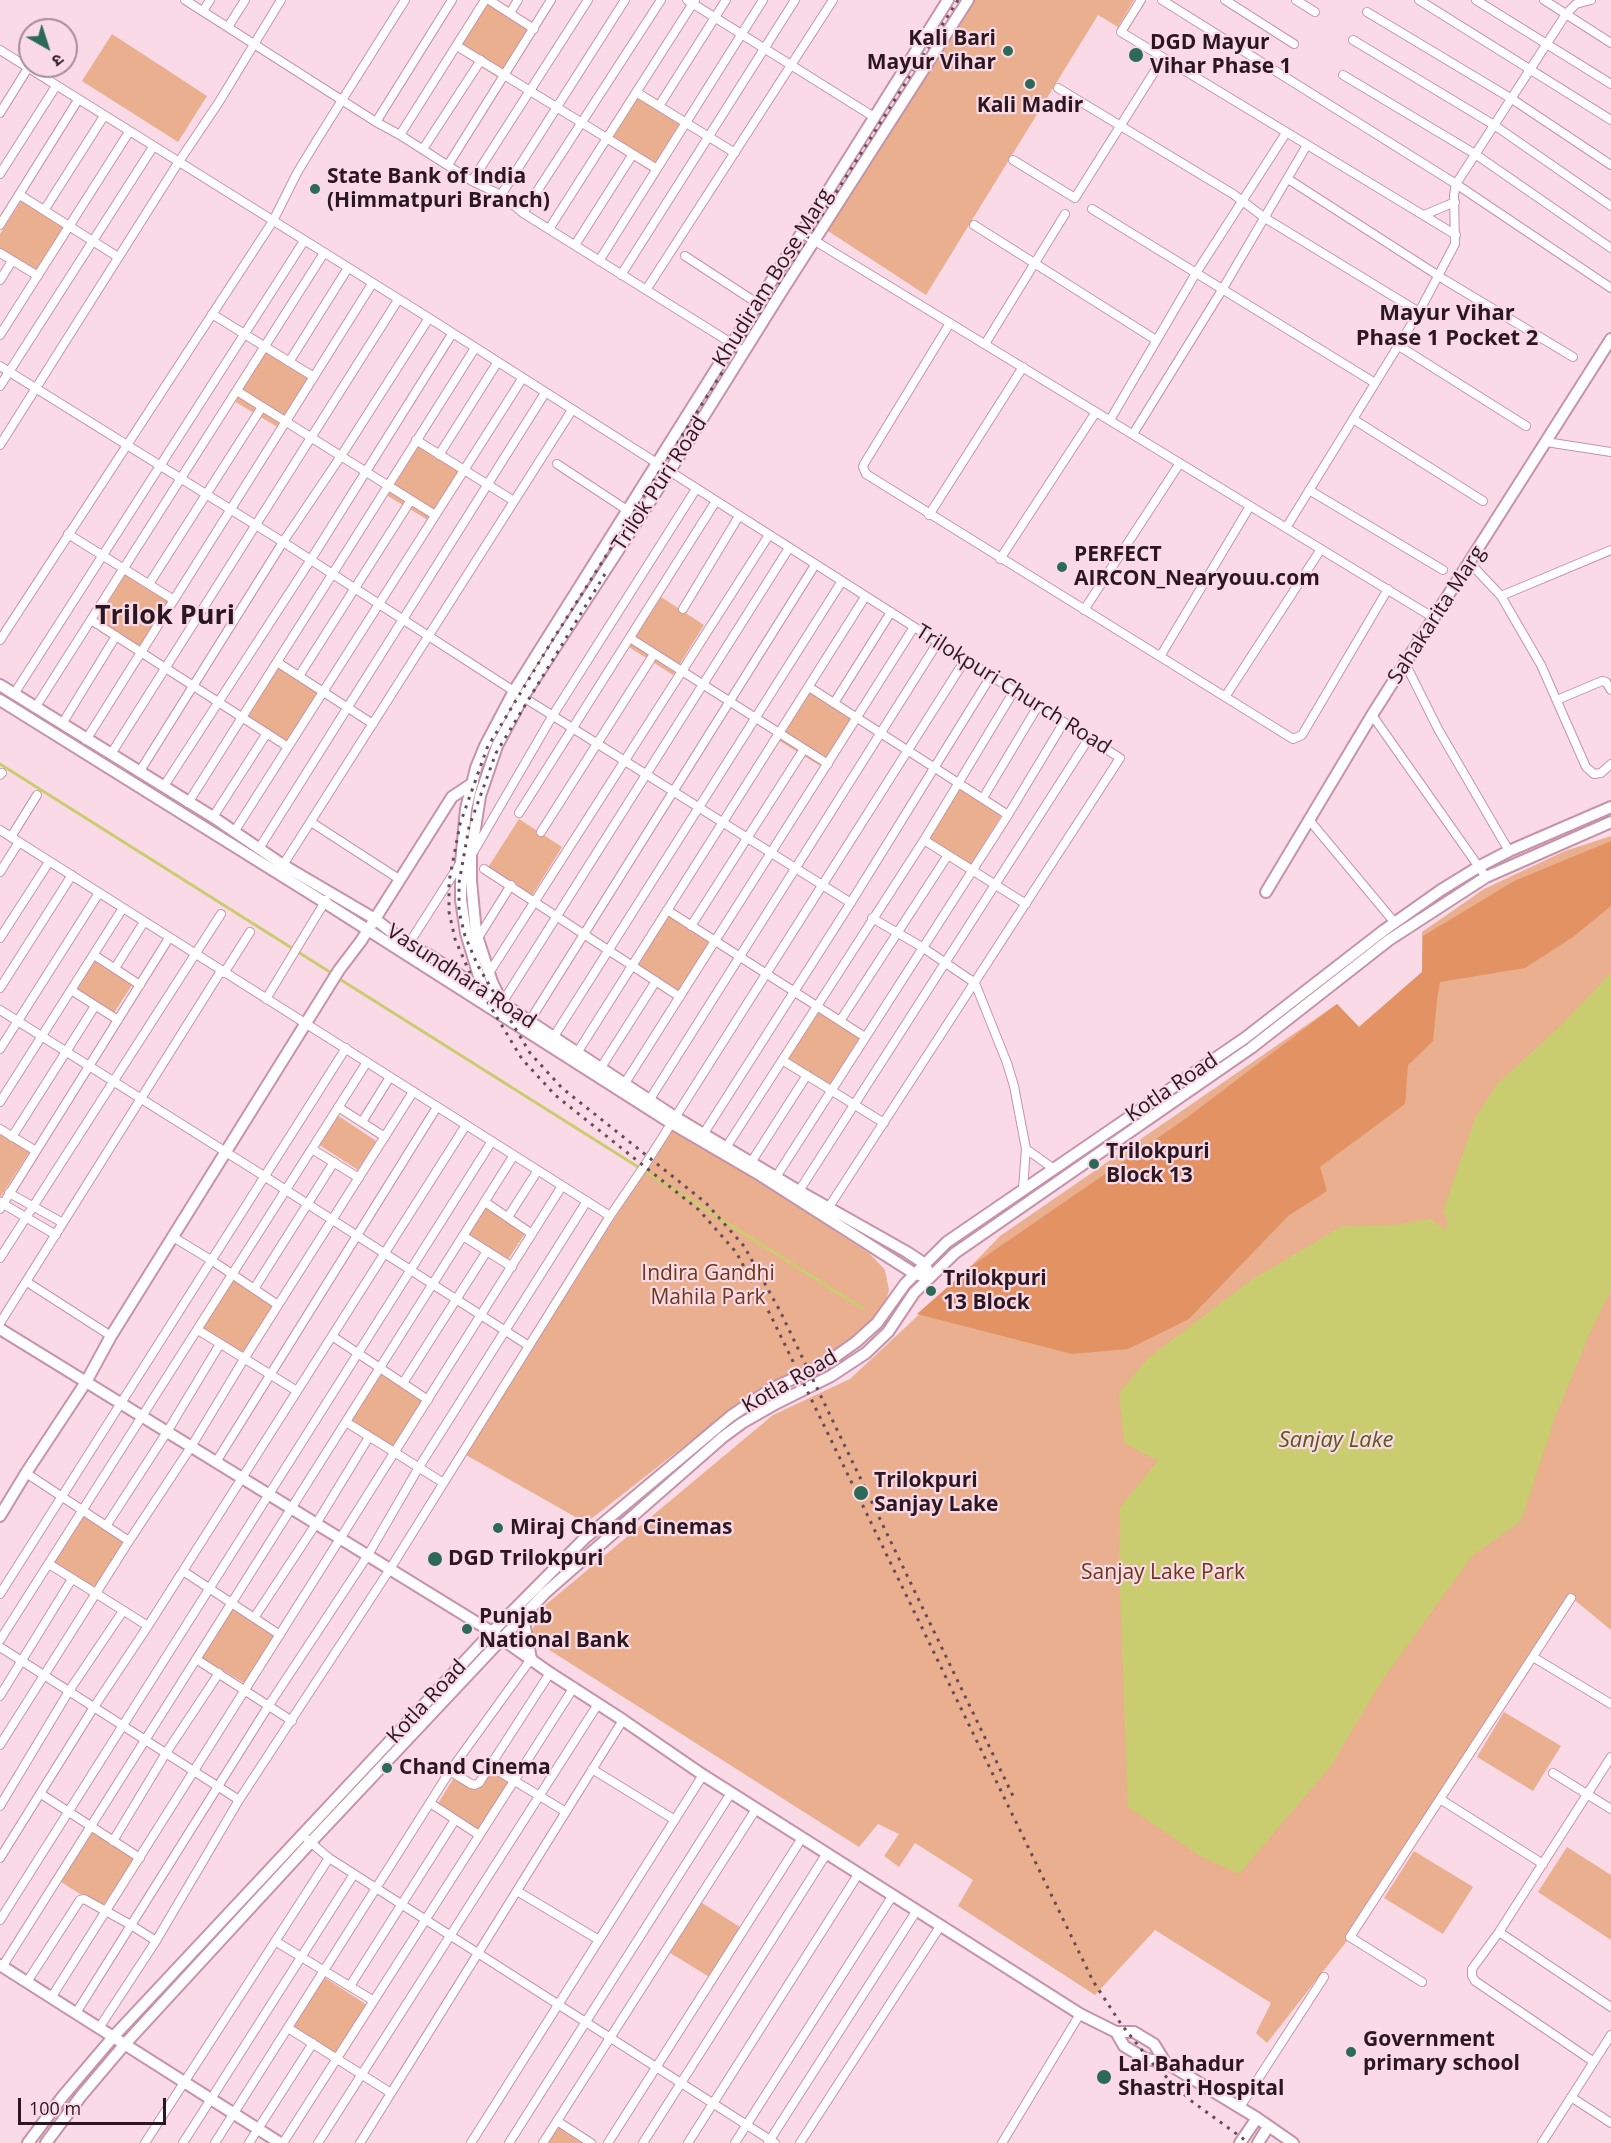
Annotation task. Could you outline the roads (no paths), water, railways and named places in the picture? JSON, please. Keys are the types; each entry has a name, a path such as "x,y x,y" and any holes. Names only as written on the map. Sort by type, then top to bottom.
{"street":[{"path":"185,0 376,122 472,181 501,195 523,213 744,351"},
{"path":"203,11 210,0"},
{"path":"228,27 245,0"},
{"path":"0,444 219,102 281,0"},
{"path":"0,640 3,627 68,534 273,221 297,173 405,0"},
{"path":"376,122 452,0"},
{"path":"400,135 487,0 534,29"},
{"path":"510,13 518,0"},
{"path":"448,165 551,0"},
{"path":"472,181 588,0"},
{"path":"501,195 625,0"},
{"path":"523,213 661,0"},
{"path":"659,106 726,0"},
{"path":"598,261 763,0"},
{"path":"621,275 795,0"},
{"path":"646,291 833,0"},
{"name":"Khudiram Bose Marg","path":"599,556 948,0"},
{"name":"Trilok Puri Road","path":"481,993 463,921 460,863 472,783 485,746 669,472 968,0"},
{"path":"1141,0 1121,32 1456,235"},
{"path":"1162,0 1456,184 1611,288"},
{"path":"1225,0 1294,44"},
{"path":"1296,0 1315,12"},
{"path":"1419,0 1611,120"},
{"path":"1476,0 1611,84"},
{"path":"1544,0 1611,43"},
{"path":"1286,528 1399,346 1455,244 1456,184 1566,14 1576,4 1591,0"},
{"path":"549,229 692,1 741,35 874,117"},
{"path":"1367,12 1512,99 1611,165"},
{"path":"1353,40 1494,124 1611,206"},
{"path":"458,46 657,169"},
{"name":"Trilokpuri Church Road","path":"1,53 18,62"},
{"path":"1013,160 1075,198 1163,58"},
{"path":"423,149 481,60"},
{"path":"1343,75 1475,154 1611,248"},
{"path":"0,113 22,78"},
{"name":"Trilokpuri Church Road","path":"44,78 429,318 1120,758 826,1212"},
{"path":"0,174 56,86"},
{"path":"1058,88 1419,312"},
{"path":"636,92 735,153"},
{"path":"0,225 78,100"},
{"path":"45,209 104,116"},
{"path":"0,335 129,132"},
{"path":"1110,420 1196,273 1286,133"},
{"path":"1133,435 1307,145"},
{"path":"0,386 153,147"},
{"path":"575,245 633,154"},
{"path":"1288,179 1439,276 1573,357"},
{"path":"20,195 118,257"},
{"path":"1424,215 1455,202"},
{"path":"1092,209 1375,383"},
{"path":"985,344 1065,214"},
{"path":"974,225 1156,340"},
{"path":"802,233 1434,618"},
{"path":"14,694 304,241"},
{"path":"0,253 38,276"},
{"path":"35,708 324,253"},
{"path":"685,256 757,303"},
{"path":"0,280 12,261"},
{"path":"289,362 348,268"},
{"path":"86,740 372,284"},
{"path":"111,754 398,300"},
{"path":"212,314 314,377"},
{"path":"140,771 283,542 429,318"},
{"path":"950,323 863,467 866,474 1293,739 1299,738 1388,589"},
{"path":"164,786 310,561 452,334"},
{"name":"Sahakarita Marg","path":"1266,892 1372,715 1611,339"},
{"path":"1399,346 1526,426"},
{"path":"188,803 475,348"},
{"path":"439,455 497,363"},
{"path":"0,366 283,542 518,694 851,903"},
{"path":"929,515 1023,367"},
{"path":"234,832 522,379"},
{"path":"237,391 435,515"},
{"path":"260,847 544,393"},
{"path":"149,584 262,407"},
{"path":"283,865 572,410"},
{"path":"1000,559 1096,412"},
{"path":"1353,419 1483,501"},
{"path":"416,440 514,501"},
{"path":"1546,442 1611,452"},
{"path":"1084,610 1180,463"},
{"path":"557,464 627,510"},
{"path":"460,863 471,855 553,715 696,489"},
{"path":"1309,490 1443,570"},
{"path":"299,676 411,500"},
{"path":"519,813 716,501"},
{"path":"1161,655 1250,506"},
{"path":"682,609 739,516"},
{"path":"68,534 174,600"},
{"path":"481,993 535,902 769,535"},
{"path":"502,1003 789,548"},
{"path":"1225,697 1321,549"},
{"path":"1501,596 1611,550"},
{"name":"Trilok Puri Road","path":"502,1003 478,938 473,910 471,855 480,796 518,694 599,556"},
{"path":"1470,563 1501,596 1541,665 1588,771 1594,774 1601,773 1611,764"},
{"path":"529,1022 815,565"},
{"path":"553,1038 842,582"},
{"path":"577,1053 866,597"},
{"path":"834,703 891,612"},
{"path":"91,620 288,747"},
{"path":"625,1083 914,627"},
{"path":"62,724 116,636"},
{"path":"630,638 828,764"},
{"path":"650,1099 938,642"},
{"path":"541,832 654,654"},
{"path":"99,2028 156,1941 239,1800 390,1569 442,1482 610,1216 645,1165 965,660"},
{"path":"277,662 373,724"},
{"path":"1405,663 1438,729 1509,851"},
{"path":"704,1133 851,903 991,676"},
{"path":"1557,700 1602,681 1606,682 1611,690"},
{"name":"Vasundhara Road","path":"0,686 260,847 367,931 502,1003 600,1069 650,1099 673,1120 704,1133 752,1161 799,1191 915,1274 930,1278"},
{"path":"809,687 1008,815"},
{"path":"727,1146 924,840 1014,691"},
{"name":"Vasundhara Road","path":"0,699 327,898 375,919 408,945 429,955 481,993 760,1175 925,1264"},
{"path":"983,798 1038,706"},
{"path":"1372,715 1486,877"},
{"path":"776,1177 1008,815 1064,722"},
{"path":"213,817 267,733"},
{"path":"799,1191 1089,738"},
{"path":"691,926 804,749"},
{"path":"0,1516 87,1382 111,1336 339,970 375,919 452,797 472,783 484,781"},
{"path":"10,837 37,795"},
{"name":"Kotla Road","path":"46,2143 81,2096 125,2044 306,1839 492,1632 584,1539 731,1416 771,1389 825,1364 856,1342 877,1323 905,1284 947,1242 1245,1038 1441,890 1509,851 1611,807"},
{"path":"1310,821 1395,923"},
{"path":"311,822 399,879"},
{"name":"Kotla Road","path":"28,2143 63,2096 114,2036 523,1617 580,1561 723,1437 742,1423 831,1376 866,1353 888,1332 914,1293 955,1253 1251,1048 1389,940 1486,877 1611,822"},
{"path":"0,830 610,1216"},
{"path":"924,840 1026,904"},
{"path":"0,872 19,842"},
{"path":"840,1021 948,855"},
{"path":"0,938 49,862"},
{"name":"Trilok Puri Road","path":"408,945 460,863"},
{"path":"484,869 680,997"},
{"path":"0,987 72,875"},
{"path":"478,938 511,885"},
{"path":"0,1049 99,893"},
{"path":"266,999 327,898"},
{"path":"0,1102 123,908"},
{"path":"668,910 865,1037"},
{"path":"0,1258 221,914"},
{"path":"872,918 922,947 975,983 1014,1086 1026,1149 1023,1188"},
{"path":"115,968 144,922"},
{"path":"0,1323 141,1099 250,932"},
{"path":"57,1235 1,1205 169,938"},
{"path":"94,954 140,985"},
{"path":"600,1069 656,981"},
{"path":"71,990 118,1020"},
{"path":"12,1137 95,1006"},
{"path":"0,1010 529,1346"},
{"path":"0,1594 345,1048"},
{"path":"782,1060 884,1123"},
{"path":"0,1640 367,1062"},
{"path":"752,1161 807,1075"},
{"path":"362,1122 390,1077"},
{"path":"0,1745 191,1447 413,1092"},
{"path":"339,1107 385,1137"},
{"path":"216,1462 437,1107"},
{"path":"2,1852 466,1125"},
{"path":"0,1129 36,1151"},
{"path":"0,1920 492,1141"},
{"path":"312,1149 359,1178"},
{"path":"1026,1149 1054,1169"},
{"path":"514,1155 1,1966 282,2143 574,1687"},
{"path":"254,1289 334,1162"},
{"path":"508,1217 538,1170"},
{"path":"51,1998 562,1186"},
{"path":"9,1193 63,1223"},
{"path":"76,2013 269,1705 368,1555 419,1467 587,1201"},
{"path":"484,1202 532,1234"},
{"path":"463,1236 512,1267"},
{"path":"173,1237 278,1305"},
{"path":"403,1383 487,1251"},
{"path":"925,1264 930,1278"},
{"path":"27,1282 111,1336"},
{"path":"0,1329 492,1632 703,1775 1080,2014 1116,2032 1134,2032 1154,2044 1165,2062"},
{"path":"198,1329 297,1391"},
{"path":"332,1336 428,1400"},
{"path":"106,1526 220,1344"},
{"path":"345,1422 442,1482"},
{"path":"255,1618 369,1437"},
{"path":"26,1473 129,1541"},
{"path":"49,1564 148,1626"},
{"path":"183,1571 280,1635"},
{"path":"0,1696 72,1579"},
{"path":"1422,1982 1350,1937 1571,1598"},
{"path":"0,1806 69,1691 123,1611"},
{"path":"215,2143 450,1771 531,1659 523,1617"},
{"path":"0,1647 239,1800"},
{"path":"1533,1657 1611,1704"},
{"path":"196,1659 292,1721"},
{"path":"450,1771 476,1785 479,1784 550,1673"},
{"path":"113,1841 166,1753 219,1674"},
{"path":"318,2143 598,1704"},
{"path":"364,2142 391,2093 623,1720"},
{"path":"1594,2062 1475,1981 1472,1969 1499,1932 1611,1757"},
{"path":"490,1766 566,1812"},
{"path":"592,1769 675,1820"},
{"path":"1553,1773 1611,1809"},
{"path":"472,2143 703,1775"},
{"path":"509,2143 731,1793"},
{"path":"41,1794 140,1858"},
{"path":"1440,1799 1543,1864"},
{"path":"430,1803 479,1835"},
{"path":"543,2143 756,1809"},
{"path":"350,1986 455,1820"},
{"path":"608,2143 802,1838"},
{"path":"306,1839 329,1858 771,2142 917,1910"},
{"path":"643,2143 827,1853"},
{"path":"145,2143 329,1858"},
{"path":"688,2143 859,1873"},
{"path":"183,2143 354,1874"},
{"path":"517,1891 599,1940"},
{"path":"735,2143 893,1895"},
{"path":"27,1982 79,1900 84,1899 156,1941"},
{"path":"800,2143 941,1925"},
{"path":"1499,1932 1611,2007"},
{"path":"275,1941 374,2001"},
{"path":"1239,2107 1324,1977"},
{"path":"1002,2143 1080,2014"},
{"path":"288,2028 391,2093"},
{"path":"1116,2032 1124,2046 1146,2059 1165,2062 1257,2118 1293,2143"},
{"path":"1542,2143 1611,2035"},
{"path":"249,2143 313,2043"},
{"path":"1571,2097 1611,2123"},
{"path":"1240,2143 1257,2118"},
{"path":"557,2121 591,2143"},
{"path":"1258,2143 1268,2127"}],"water":[{"name":"Sanjay Lake","path":"1611,973 1611,1290 1590,1333 1556,1415 1521,1521 1472,1556 1383,1679 1330,1767 1239,1874 1200,1856 1128,1807 1119,1567 1120,1507 1158,1461 1124,1443 1119,1393 1148,1358 1251,1280 1342,1226 1394,1225 1431,1219 1445,1230 1448,1222 1443,1211 1475,1118 1497,1084 1558,1028"}],"waterway":[{"path":"0,764 333,974"},
{"path":"338,978 862,1308"}],"railway":[{"path":"958,0 552,641 487,748 460,824 449,882 449,912 455,939 469,971 522,1059 555,1095 699,1210 736,1252 771,1316 1093,1981 1121,2024 1153,2064 1190,2100 1249,2143"},
{"path":"605,574 496,753 469,827 459,883 459,911 465,936 478,966 530,1053 562,1088 706,1203 744,1246 780,1311 1013,1796"}],"place":[{"name":"Kali Bari Mayur Vihar","path":"1008,51"},
{"name":"DGD Mayur Vihar Phase 1","path":"1136,55"},
{"name":"Kali Madir","path":"1030,84"},
{"name":"State Bank of India (Himmatpuri Branch)","path":"315,189"},
{"name":"PERFECT AIRCON_Nearyouu.com","path":"1062,567"},
{"name":"Trilokpuri Block 13","path":"1094,1164"},
{"name":"Trilokpuri 13 Block","path":"931,1291"},
{"name":"Trilokpuri Sanjay Lake","path":"861,1493"},
{"name":"Miraj Chand Cinemas","path":"498,1528"},
{"name":"DGD Trilokpuri","path":"435,1559"},
{"name":"Punjab National Bank","path":"467,1629"},
{"name":"Chand Cinema","path":"387,1768"},
{"name":"Government primary school","path":"1351,2052"},
{"name":"Lal Bahadur Shastri Hospital","path":"1104,2077"}],"district":[{"name":"Mayur Vihar Phase 1 Pocket 2","path":"1447,326"},
{"name":"Trilok Puri","path":"165,616"}],"park label":[{"name":"Indira Gandhi Mahila Park","path":"708,1286"},
{"name":"Sanjay Lake Park","path":"1163,1573"}]}
